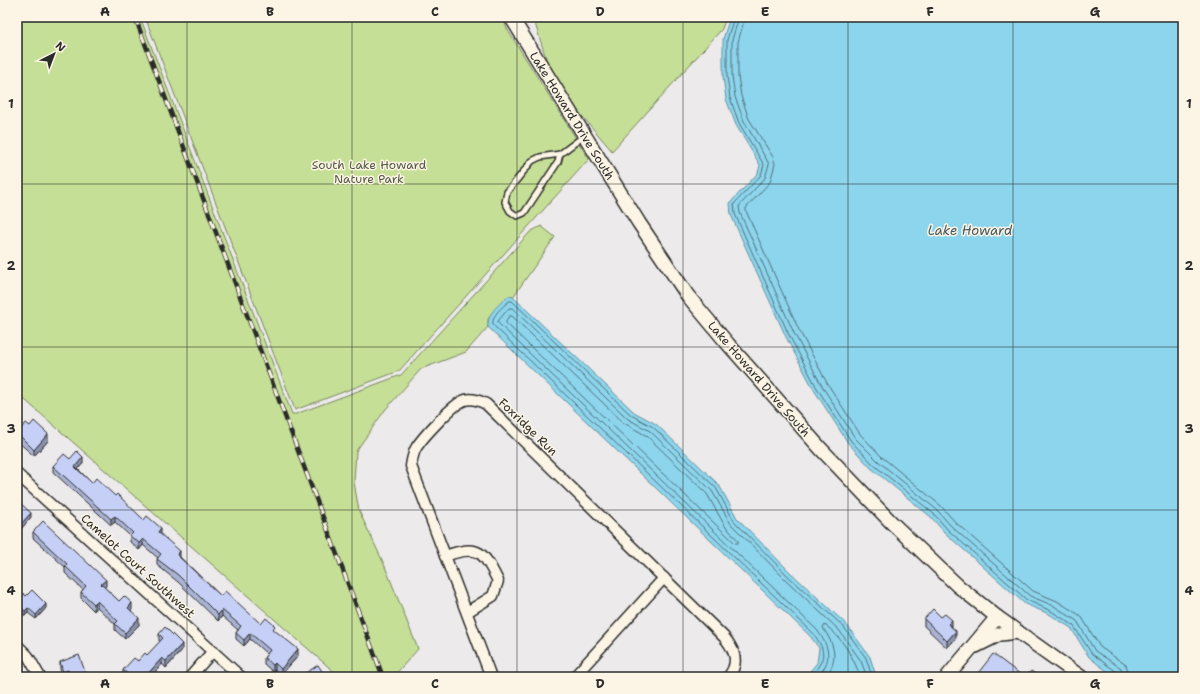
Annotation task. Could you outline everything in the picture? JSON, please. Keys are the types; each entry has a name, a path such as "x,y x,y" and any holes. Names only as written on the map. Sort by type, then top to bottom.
{"street":[{"name":"Lake Howard Drive South","path":"511,17 639,223 688,296 728,344 810,438 891,522 958,586 996,617 1080,677"},
{"name":"Foxridge Run","path":"491,677 412,466 413,455 422,441 452,408 466,399 478,400 486,404 724,637 734,650 736,658 732,672 728,677"},
{"name":"Camelot Court Southwest","path":"17,474 241,677"},
{"path":"445,556 463,549 481,553 487,559 498,581 494,596 467,612"},
{"path":"574,677 664,578"},
{"path":"947,677 973,648 996,617"},
{"path":"973,648 1000,634 1018,632"},
{"path":"17,644 28,656 40,677"},
{"path":"190,677 213,651"}],"lane":[{"path":"560,154 558,162 524,213 517,216 510,211 505,202 507,192 532,160 540,157 560,154 584,136"}],"green space":[{"path":"17,17 140,17 292,414 296,414 401,375 530,232 541,226 555,237 513,297 508,296 488,319 488,327 466,352 421,369 385,410 356,451 354,482 359,511 384,564 418,649 393,677 340,677 17,393"},
{"name":"South Lake Howard Nature Park","path":"145,17 503,17 507,29 589,159 399,371 295,410"},
{"path":"533,17 726,17 722,29 612,151 572,104 550,71"}],"water":[{"name":"Lake Howard","path":"730,17 1183,17 1183,677 1118,677 1104,669 1089,657 1071,628 1049,614 1025,604 945,533 931,517 871,468 848,443 814,390 786,337 731,215 730,203 758,173 760,165 736,125 726,99 723,77 723,39"},
{"path":"509,296 513,297 634,412 656,424 719,485 737,518 791,573 846,624 870,657 876,676 805,677 817,663 819,648 810,636 488,327 489,317"}],"building":[{"path":"34,421 48,434 34,450 17,433 26,423 30,426"},
{"path":"77,451 83,457 75,467 92,483 96,478 115,496 117,494 144,520 147,516 161,528 158,532 180,551 177,555 221,596 225,591 261,624 266,618 275,626 273,629 298,649 281,669 275,663 273,665 264,658 270,650 250,633 244,640 236,633 241,626 222,610 218,615 178,575 157,559 161,554 143,539 139,543 130,536 133,533 115,516 111,519 53,466 64,454 70,459"},
{"path":"17,500 31,513 21,524 17,521"},
{"path":"43,521 106,580 101,584 119,601 124,596 132,603 128,608 139,618 125,633 115,624 118,621 97,601 94,604 81,592 86,586 65,566 67,564 33,532"},
{"path":"17,588 26,596 32,590 46,604 36,615 28,608 25,611 17,603"},
{"path":"933,609 941,617 945,614 952,620 948,624 956,631 947,641 924,619"},
{"path":"165,627 182,644 166,661 162,658 145,677 131,677 123,670 134,658 138,661 145,653 147,655 163,638 159,634"},
{"path":"993,654 1024,677 975,677"},
{"path":"79,655 87,677 70,677 68,670 63,672 60,662"},
{"path":"318,665 324,674 319,677 300,677"},
{"path":"1031,671 1040,677 1026,677"}],"railway":[{"path":"135,17 383,677"}]}
